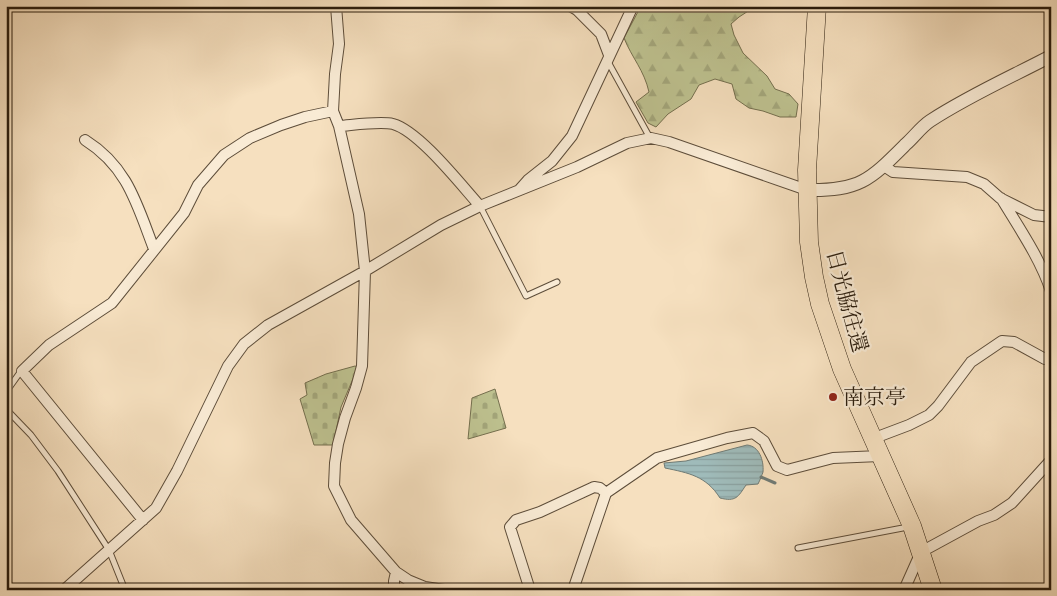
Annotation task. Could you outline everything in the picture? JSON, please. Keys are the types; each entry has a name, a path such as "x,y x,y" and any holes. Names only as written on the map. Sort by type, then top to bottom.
{"highway":[{"name":"日光脇往還","path":"817,6 808,190 809,242 820,304 842,369 912,526 933,590"}],"street":[{"path":"336,6 339,44 333,111 339,126 359,214 365,271 362,366 356,388 344,418 338,444 334,486 351,520 396,572 408,580 425,587 444,590"},
{"path":"517,192 528,180 552,161 572,136 633,6"},
{"path":"576,7 601,34 608,57"},
{"path":"64,590 156,508 228,366 244,344 268,325 365,271 441,224 480,206 577,167 627,143 651,138 669,142 808,190 852,187 872,176 884,166 929,122 1051,56"},
{"path":"144,520 22,371 49,345 112,303 184,213 198,185 224,155 250,138 281,125 305,116 333,111"},
{"path":"339,126 391,124 401,127 416,138 480,206"},
{"path":"85,140 100,150 111,161 132,189 154,249"},
{"path":"884,166 893,172 967,177 984,184 1000,198 1034,215 1051,217"},
{"path":"1000,198 1037,258 1051,291"},
{"path":"872,439 929,415 971,362 1002,341 1014,342 1045,358 1051,359"},
{"path":"573,590 606,493 657,458 727,438 753,434 764,441 777,466 787,470 833,458 880,456"},
{"path":"904,590 921,552 978,521 994,515 1012,503 1051,460"},
{"path":"530,590 510,527 516,520 540,512 594,487 600,488 606,493"},
{"path":"394,590 396,572"}],"lane":[{"path":"608,57 651,138"},
{"path":"480,206 526,296 557,282"},
{"path":"6,392 22,371"},
{"path":"6,410 31,435 58,471 109,550 125,590"},
{"path":"798,548 912,526"}],"green space":[{"path":"641,6 756,6 731,24 734,35 743,53 767,76 775,89 789,94 798,104 796,117 780,117 749,108 736,99 732,84 715,79 699,85 691,99 668,114 656,127 648,123 636,102 649,92 647,84 624,38"},
{"path":"355,366 358,367 341,407 333,445 314,445 300,399 307,395 305,383 326,374"},
{"path":"495,389 506,428 468,439 472,398"}],"water":[{"path":"747,445 755,448 760,454 763,472 758,484 746,485 736,498 733,499 720,498 703,480 665,468 664,463 686,461"}],"waterway":[{"path":"761,477 775,483"}],"place":[{"name":"南京亭","path":"833,397"}]}
